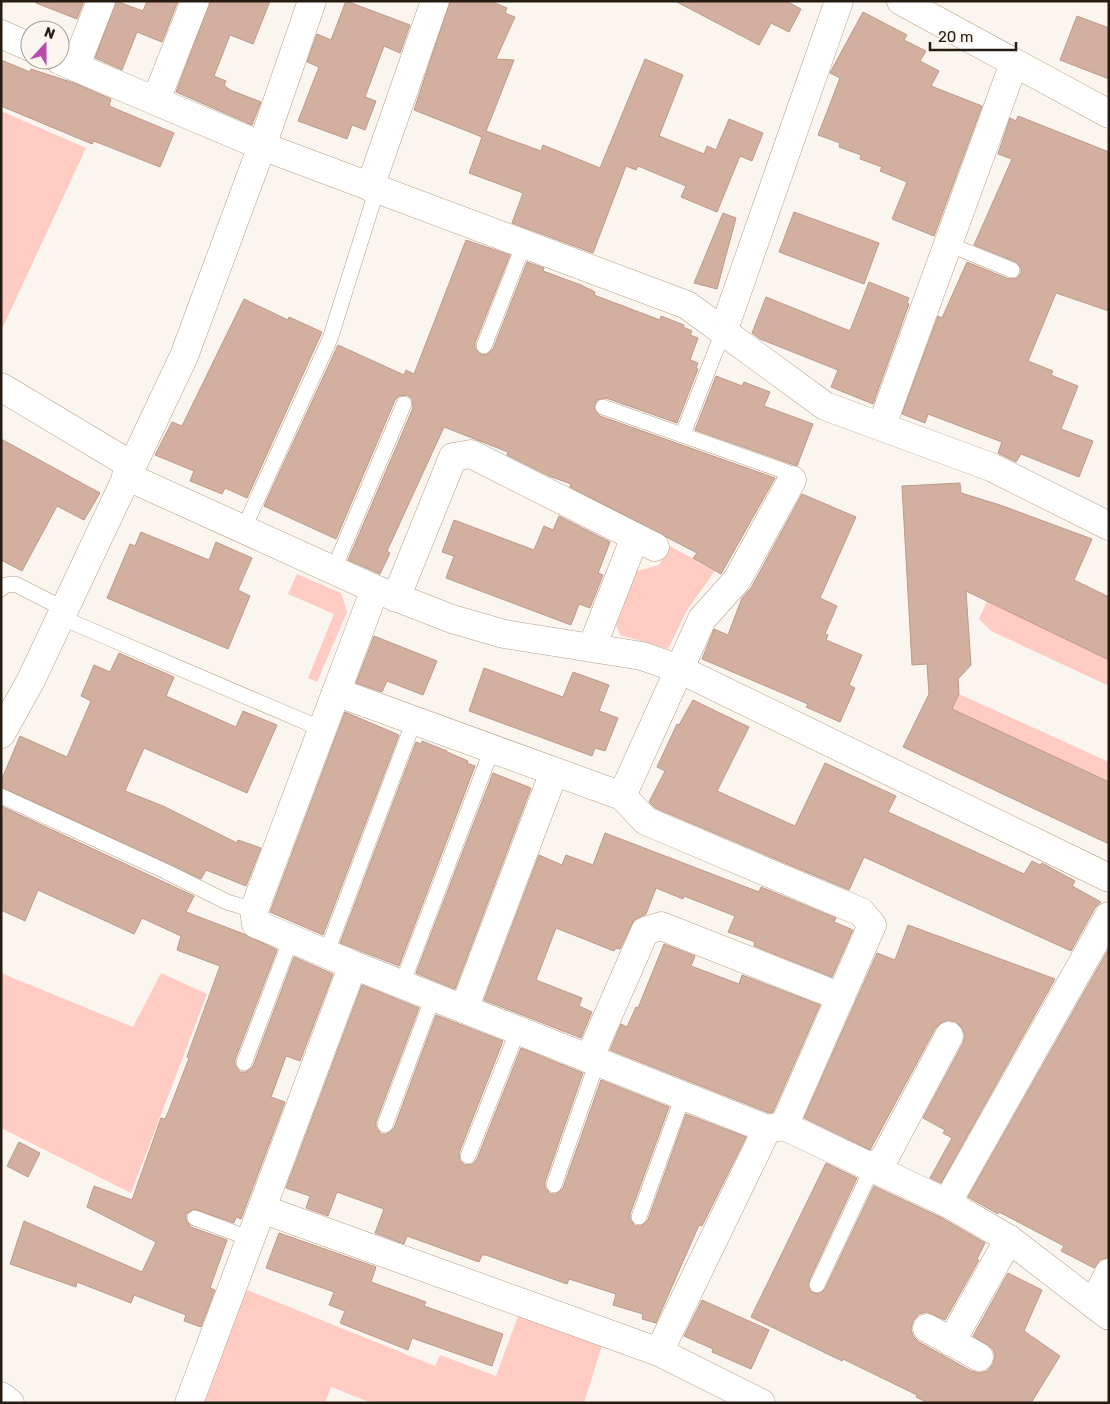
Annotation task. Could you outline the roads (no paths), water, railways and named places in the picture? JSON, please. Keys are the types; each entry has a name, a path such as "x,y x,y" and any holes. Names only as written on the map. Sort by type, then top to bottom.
{"street":[{"path":"70,58 101,1"},
{"path":"156,100 195,1"},
{"path":"1,734 30,680 184,356 262,146 312,1"},
{"path":"374,188 434,1"},
{"path":"723,332 839,1"},
{"path":"901,1 1109,114"},
{"path":"1,34 20,43"},
{"path":"882,425 1014,63"},
{"path":"70,65 262,146 688,305 826,406 882,425 991,467 1109,526"},
{"path":"1,387 129,471 243,530 333,571 452,620 504,634 642,656 679,669 1109,878"},
{"path":"592,647 645,542 471,454 453,457 336,692 254,910 256,924 432,997 683,1096 776,1128 875,1168 947,1203 1009,1240 1101,1310 1109,1273"},
{"path":"622,796 702,620 737,580 792,480"},
{"path":"336,692 622,796 646,821 861,912 872,925 841,997 776,1128 659,1352"},
{"path":"464,1009 554,772"},
{"path":"947,1203 1109,916"},
{"path":"593,1060 644,931 661,926 841,997"},
{"path":"189,1403 353,965"},
{"path":"875,1168 885,1157 949,1036"},
{"path":"262,1210 659,1352 762,1402"},
{"path":"951,1342 1009,1240"},
{"path":"927,1328 978,1358"},
{"path":"1,1396 10,1403"}],"lane":[{"path":"243,530 330,339 374,188"},
{"path":"484,346 524,244"},
{"path":"948,244 1012,270"},
{"path":"683,434 723,332"},
{"path":"333,571 404,404"},
{"path":"603,407 787,472 792,480"},
{"path":"1,589 6,585 15,584 62,613 322,729"},
{"path":"326,954 414,721"},
{"path":"402,984 492,749"},
{"path":"1,796 167,872 227,902 254,910"},
{"path":"244,1063 292,939"},
{"path":"385,1125 432,997"},
{"path":"468,1156 518,1030"},
{"path":"554,1185 593,1060"},
{"path":"639,1217 683,1096"},
{"path":"817,1285 868,1178 875,1168"},
{"path":"195,1218 251,1239"}]}
